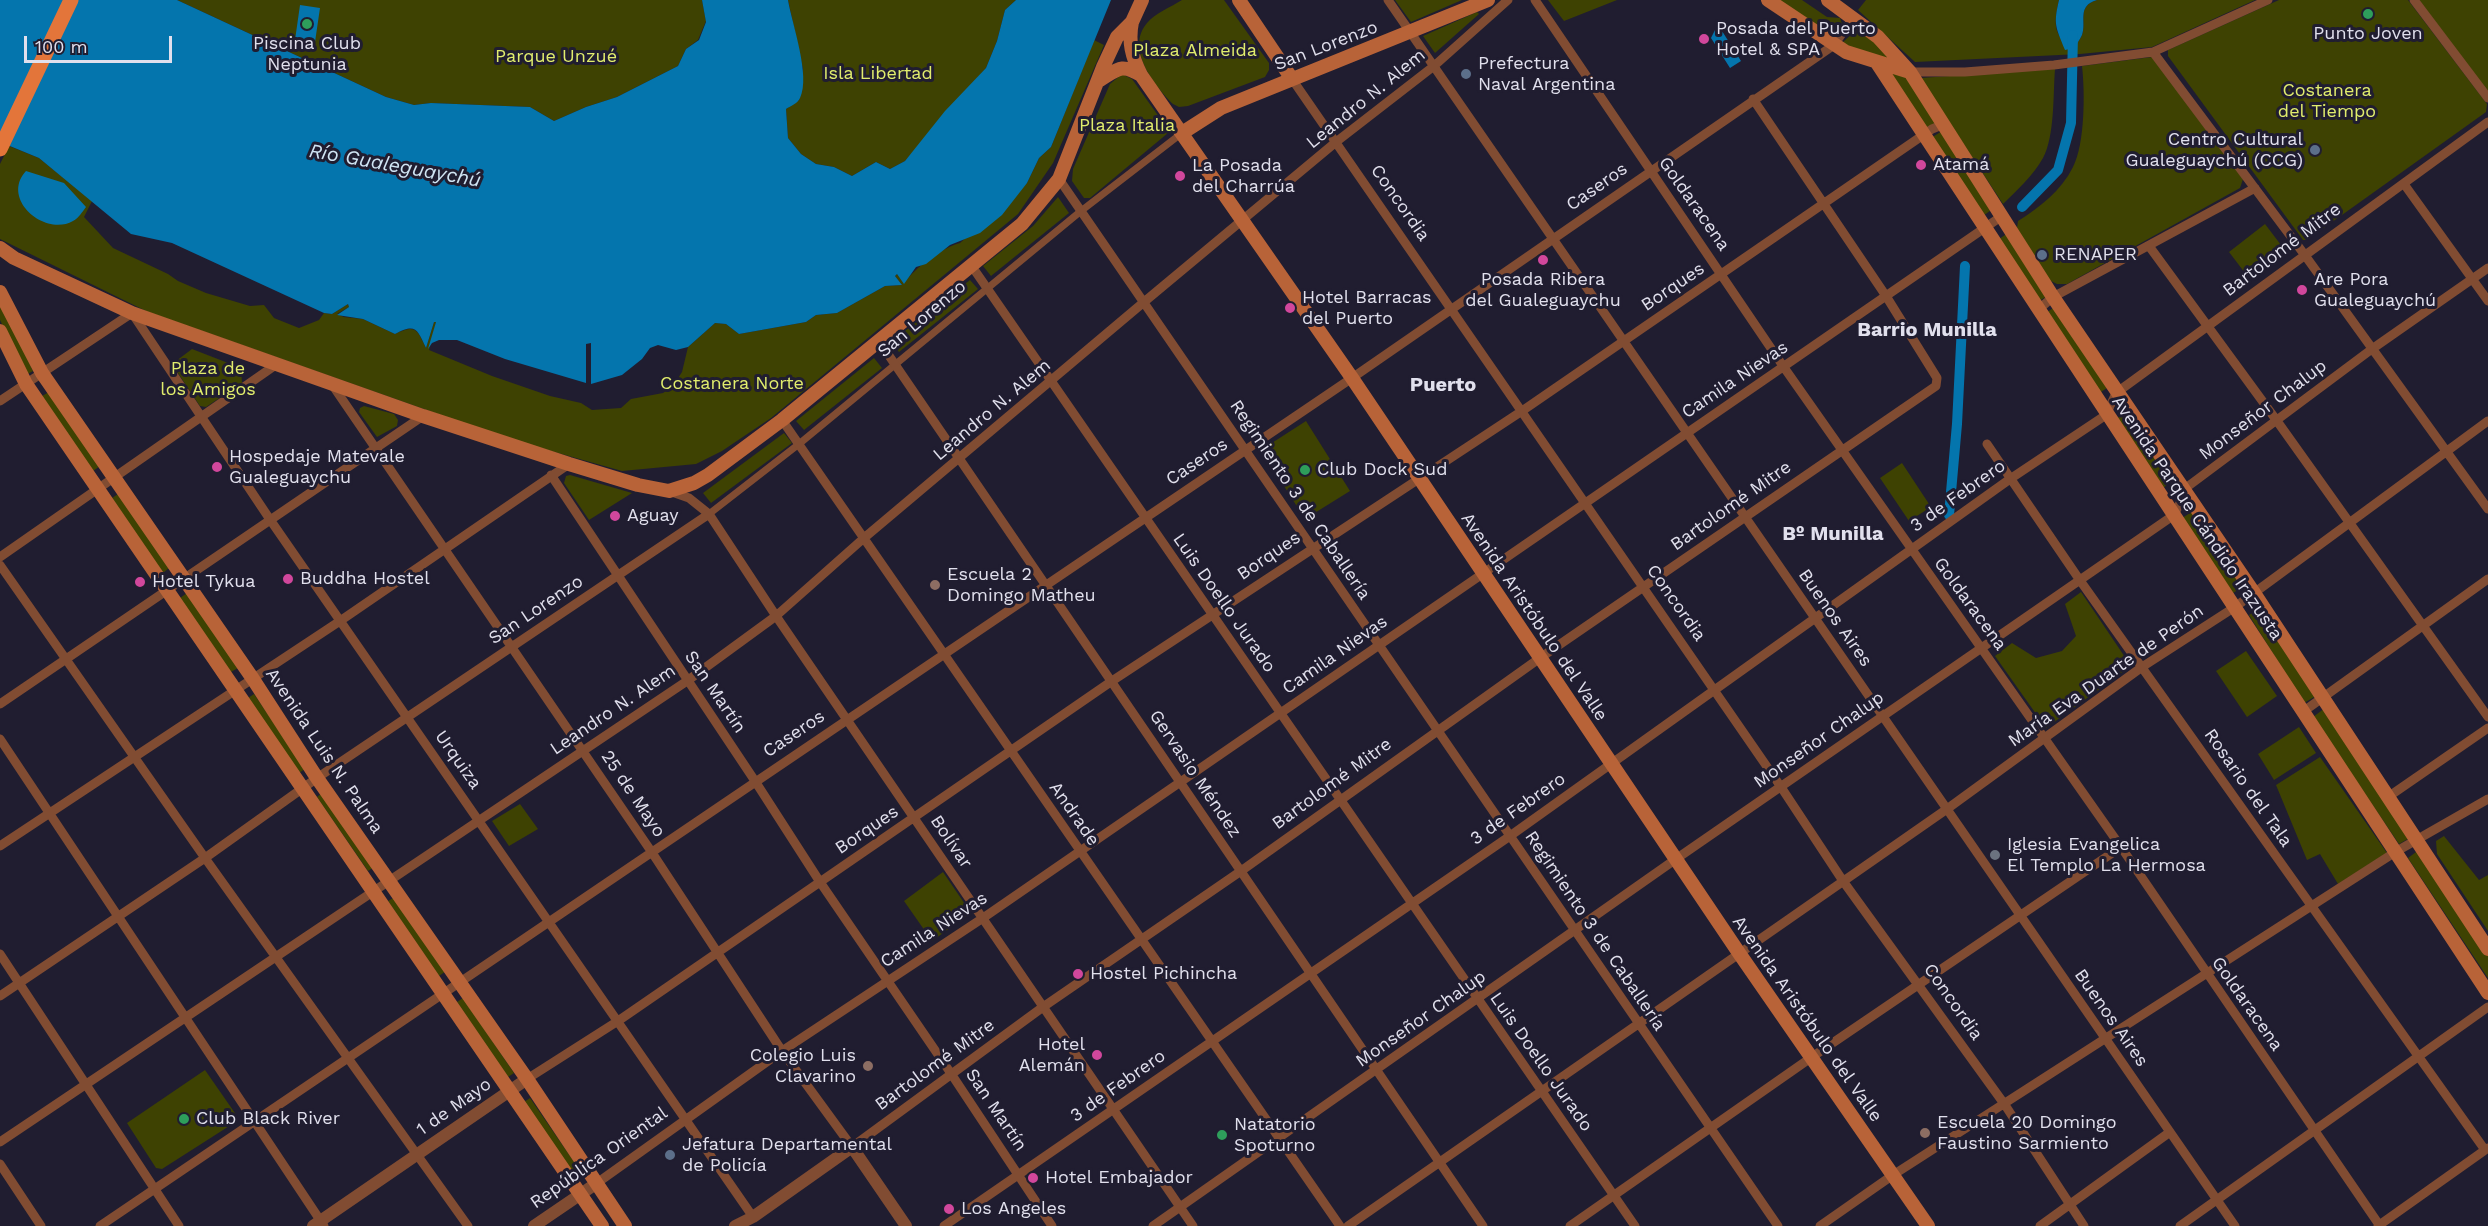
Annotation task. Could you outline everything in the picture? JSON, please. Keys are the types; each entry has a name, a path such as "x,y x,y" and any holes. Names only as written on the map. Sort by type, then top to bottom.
{"main road":[{"path":"0,149 71,0"},
{"path":"0,248 14,258 132,313 423,416 568,464 638,485 669,491 694,483 708,475 782,420 1022,224 1059,179 1117,37 1132,22 1142,0"},
{"name":"Concordia","path":"1239,0 1292,79"},
{"name":"San Lorenzo","path":"1182,133 1221,108 1488,0"},
{"path":"1768,0 1834,45 1877,63 1910,72"},
{"name":"Avenida Parque Cándido Irazusta","path":"1828,0 1878,37 1910,72 2052,297 2254,593 2488,949"},
{"name":"Avenida Aristóbulo del Valle","path":"1132,22 1129,37 1131,51 1141,75 1352,378 1417,478 1739,953 1928,1226"},
{"name":"Avenida Parque Cándido Irazusta","path":"1877,63 1986,227 2106,415 2304,711 2488,993"},
{"path":"1100,80 1122,68 1129,68 1141,75"},
{"path":"0,259 14,258"},
{"name":"Avenida Luis N. Palma","path":"0,292 42,373 253,679 317,778 527,1079 625,1226"},
{"name":"Avenida Luis N. Palma","path":"0,331 26,384 602,1226"}],"street":[{"name":"Buenos Aires","path":"1388,0 2235,1226"},
{"name":"Leandro N. Alem","path":"0,1142 687,681 776,616 864,538 1052,382 1144,302 1336,142 1434,66 1508,0"},
{"name":"Goldaracena","path":"1535,0 1784,366 2121,847 2379,1226"},
{"path":"1910,72 1965,72 2054,65 2153,52 2268,0"},
{"path":"2414,0 2488,98"},
{"name":"Caseros","path":"100,1226 1352,378 1834,45 1853,18"},
{"path":"2153,52 2304,254 2488,509"},
{"name":"Concordia","path":"1292,79 1844,881 2005,1106 2084,1226"},
{"path":"1753,99 1886,296"},
{"name":"Bartolomé Mitre","path":"2116,393 2488,122"},
{"name":"Borques","path":"618,1021 1112,681 1522,411 1942,124"},
{"name":"San Lorenzo","path":"0,996 205,858 317,778 709,514 799,444 1081,211 1182,133"},
{"name":"Regimiento 3 de Caballería","path":"1059,179 1778,1226"},
{"path":"2404,184 2488,301"},
{"path":"2039,309 2052,297 2255,188"},
{"name":"Camila Nievas","path":"685,1120 782,1051 983,918 2002,216"},
{"path":"2149,246 2488,717"},
{"name":"Luis Doello Jurado","path":"971,265 1635,1226"},
{"name":"Monseñor Chalup","path":"2183,490 2372,349 2488,268"},
{"name":"Bartolomé Mitre","path":"735,1226 756,1222 852,1147 1043,1006 1241,871 1540,658 1936,386 1937,378 1886,296"},
{"path":"0,401 132,313"},
{"name":"Urquiza","path":"132,313 271,521 756,1222"},
{"name":"Gervasio Méndez","path":"879,341 1483,1226"},
{"path":"0,557 277,364"},
{"name":"25 de Mayo","path":"331,383 651,851 782,1051 906,1226"},
{"path":"2106,415 2116,393"},
{"name":"3 de Febrero","path":"944,1226 1509,836 2010,479 2106,415"},
{"path":"0,704 423,416"},
{"name":"Andrade","path":"782,420 1340,1226"},
{"name":"María Eva Duarte de Perón","path":"1348,1226 1947,809 2142,667 2235,607 2446,449 2488,421"},
{"name":"Rosario del Tala","path":"1987,444 2079,579 2312,908 2487,1149"},
{"path":"0,846 340,621 568,464"},
{"name":"San Martín","path":"550,475 1052,1226"},
{"path":"2174,515 2183,490"},
{"name":"Bolívar","path":"669,491 689,498 709,514 846,719 1194,1226"},
{"name":"Monseñor Chalup","path":"1153,1226 1676,859 2174,515"},
{"path":"0,565 275,957 468,1226"},
{"path":"2304,711 2488,579"},
{"path":"2388,797 2488,728"},
{"path":"0,740 320,1224"},
{"path":"1820,1226 1893,1175 2005,1106 2397,852 2488,799"},
{"path":"1569,1226 2121,847"},
{"path":"0,954 180,1226"},
{"path":"2180,1226 2488,1007"},
{"name":"1 de Mayo","path":"320,1224 510,1090 618,1021"},
{"name":"República Oriental","path":"534,1226 685,1120"},
{"path":"2040,1226 2170,1132"},
{"path":"2379,1226 2487,1149"},
{"path":"0,1164 41,1226"}],"green space":[{"name":"Parque Unzué","path":"177,0 702,0 706,21 698,40 686,49 678,66 617,97 554,121 530,107 431,103 414,105 386,97"},
{"name":"Isla Libertad","path":"788,0 1016,0 1005,10 997,41 986,68 905,161 890,169 876,162 852,176 834,167 816,164 801,154 788,138 786,109 799,100 803,69"},
{"name":"Plaza Almeida","path":"1182,0 1224,0 1269,63 1269,70 1265,77 1188,106 1179,107 1173,104 1151,77 1141,55 1139,44 1141,33 1150,19"},
{"path":"1395,0 1462,0 1411,22"},
{"path":"1548,0 1617,0 1564,21"},
{"path":"1776,0 1802,0 1827,17 1840,18 1843,27 1839,34 1832,37"},
{"path":"1866,0 2059,0 2056,28 2062,39 2074,48 2082,35 2084,10 2086,6 2097,0 2255,0 2152,47 2080,54 1915,62 1858,10"},
{"name":"Costanera del Tiempo","path":"2279,0 2408,0 2487,104 2486,112 2307,240 2303,240 2168,56 2168,50"},
{"path":"2419,0 2488,0 2488,92"},
{"path":"1477,12 1479,14 1435,53 1423,36"},
{"path":"1859,27 1895,62 1841,44"},
{"name":"Costanera Norte","path":"1094,40 1104,45 1053,163 1018,214 771,418 722,451 696,464 622,471 512,440 148,312 0,239 0,164 9,146 39,158 92,201 84,217 113,248 206,293 250,306 264,305 274,318 299,328 319,320 324,313 332,314 348,304 349,307 337,314 363,319 395,334 407,329 415,330 426,348 434,322 436,322 429,350 492,376 550,396 581,403 592,410 621,408 631,399 663,393 673,386 682,372 688,347 715,323 726,324 739,334 806,322 816,315 837,313 885,286 902,285 895,276 897,274 904,283 929,259 960,243 1027,183 1039,158 1051,147"},
{"path":"2152,57 2243,179 2240,188 2067,284 2057,284 2049,280 2017,228 2018,221 2049,198 2073,167 2082,132 2084,90 2082,66"},
{"path":"2055,69 2052,127 2047,149 2034,171 2003,204 1920,78"},
{"path":"1906,71 1938,123 1925,130 1886,72"},
{"name":"Plaza Italia","path":"1122,74 1132,79 1167,128 1168,133 1090,198 1084,198 1072,181 1073,169 1110,84"},
{"path":"1942,131 1994,208 1983,216 1931,138"},
{"path":"1058,197 1069,213 991,276 983,266 1033,226"},
{"path":"2265,224 2281,245 2245,273 2229,252"},
{"path":"2008,233 2049,295 2039,301 1999,239"},
{"path":"970,280 978,289 899,352 891,342"},
{"path":"0,302 33,371 26,375 0,320"},
{"path":"2056,306 2110,386 2098,394 2046,313"},
{"name":"Plaza de los Amigos","path":"192,349 241,368 242,383 206,407 200,406 172,364"},
{"path":"874,358 882,368 804,430 796,421"},
{"path":"49,392 100,466 93,471 42,396"},
{"path":"364,406 394,414 398,420 397,426 377,437 359,412"},
{"path":"2127,412 2173,480 2162,489 2114,420"},
{"name":"Club Dock Sud","path":"1306,421 1350,491 1305,519 1261,450"},
{"path":"784,433 792,443 711,503 703,493"},
{"path":"1902,463 1931,507 1909,521 1880,478"},
{"path":"570,475 632,493 589,520 564,483 566,476"},
{"path":"118,494 169,568 163,573 112,498"},
{"path":"2195,510 2246,585 2233,593 2182,518"},
{"path":"2081,592 2131,666 2046,728 1995,656 2012,643 2036,658 2062,651 2076,636 2065,604"},
{"path":"187,593 238,668 231,672 180,598"},
{"path":"2260,608 2316,696 2304,703 2249,615"},
{"path":"2246,651 2277,696 2247,717 2216,671"},
{"path":"254,694 305,769 299,773 248,698"},
{"path":"2325,708 2411,837 2399,844 2313,717"},
{"path":"2299,727 2316,753 2274,780 2258,754"},
{"path":"2320,757 2387,853 2338,884 2320,854 2307,860 2276,785"},
{"path":"323,792 374,867 368,871 317,797"},
{"path":"520,804 538,829 509,846 492,821"},
{"path":"2444,836 2479,880 2488,875 2488,931 2437,854 2436,841"},
{"path":"2420,849 2488,951 2488,978 2408,858"},
{"path":"943,872 971,913 932,941 904,901"},
{"path":"395,897 446,971 439,976 388,901"},
{"path":"463,998 514,1073 508,1077 457,1002"},
{"name":"Club Black River","path":"205,1070 237,1116 234,1123 162,1169 156,1168 127,1123"},
{"path":"530,1098 581,1172 575,1177 524,1102"}],"water":[{"name":"Río Gualeguaychú","path":"0,0 177,0 386,97 414,105 431,103 530,107 554,121 617,97 678,66 686,49 699,40 706,22 702,0 788,0 800,50 803,88 796,103 786,109 788,138 801,154 816,164 834,167 852,176 876,162 890,169 905,161 945,111 986,68 997,41 1005,10 1016,0 1111,0 1051,147 1039,158 1027,183 1002,215 980,233 950,245 926,264 916,267 904,284 897,274 895,276 902,285 885,286 837,313 816,315 806,322 739,334 726,324 715,323 688,347 676,350 658,345 650,348 642,359 622,375 591,384 591,343 586,344 586,383 505,359 457,340 439,340 432,343 428,349 436,322 434,322 426,348 415,330 407,329 395,334 363,319 337,315 349,307 348,304 332,314 324,313 172,243 131,234 39,158 0,142"},
{"path":"2059,0 2097,0 2086,6 2084,10 2082,35 2074,48 2065,50 2056,26"},
{"name":"Piscina Club Neptunia","path":"300,5 320,8 315,42 295,40"},
{"path":"1715,30 1722,31 1741,61 1730,68 1711,38"},
{"path":"26,171 64,183 86,207 79,217 62,225 39,220 29,213 18,193 19,182"}],"waterway":[{"path":"2022,207 2058,170 2071,123 2073,35"},
{"path":"1949,515 1957,424 1965,266"}],"place":[{"name":"Punto Joven","path":"2368,14"},
{"name":"Piscina Club Neptunia","path":"307,24"},
{"name":"Posada del Puerto Hotel & SPA","path":"1704,39"},
{"name":"Prefectura Naval Argentina","path":"1466,74"},
{"name":"Centro Cultural Gualeguaychú (CCG)","path":"2315,150"},
{"name":"Atamá","path":"1921,165"},
{"name":"La Posada del Charrúa","path":"1180,176"},
{"name":"RENAPER","path":"2042,255"},
{"name":"Posada Ribera del Gualeguaychu","path":"1543,260"},
{"name":"Are Pora Gualeguaychú","path":"2302,290"},
{"name":"Hotel Barracas del Puerto","path":"1290,308"},
{"name":"Hospedaje Matevale Gualeguaychu","path":"217,467"},
{"name":"Club Dock Sud","path":"1305,470"},
{"name":"Aguay","path":"615,516"},
{"name":"Buddha Hostel","path":"288,579"},
{"name":"Hotel Tykua","path":"140,582"},
{"name":"Escuela 2 Domingo Matheu","path":"935,585"},
{"name":"Iglesia Evangelica El Templo La Hermosa","path":"1995,855"},
{"name":"Hostel Pichincha","path":"1078,974"},
{"name":"Hotel Alemán","path":"1097,1055"},
{"name":"Colegio Luis Clavarino","path":"868,1066"},
{"name":"Club Black River","path":"184,1119"},
{"name":"Escuela 20 Domingo Faustino Sarmiento","path":"1925,1133"},
{"name":"Natatorio Spoturno","path":"1222,1135"},
{"name":"Jefatura Departamental de Policía","path":"670,1155"},
{"name":"Hotel Embajador","path":"1033,1178"},
{"name":"Los Angeles","path":"949,1209"}],"district":[{"name":"Barrio Munilla","path":"1927,330"},
{"name":"Puerto","path":"1443,385"},
{"name":"Bº Munilla","path":"1833,534"}]}
